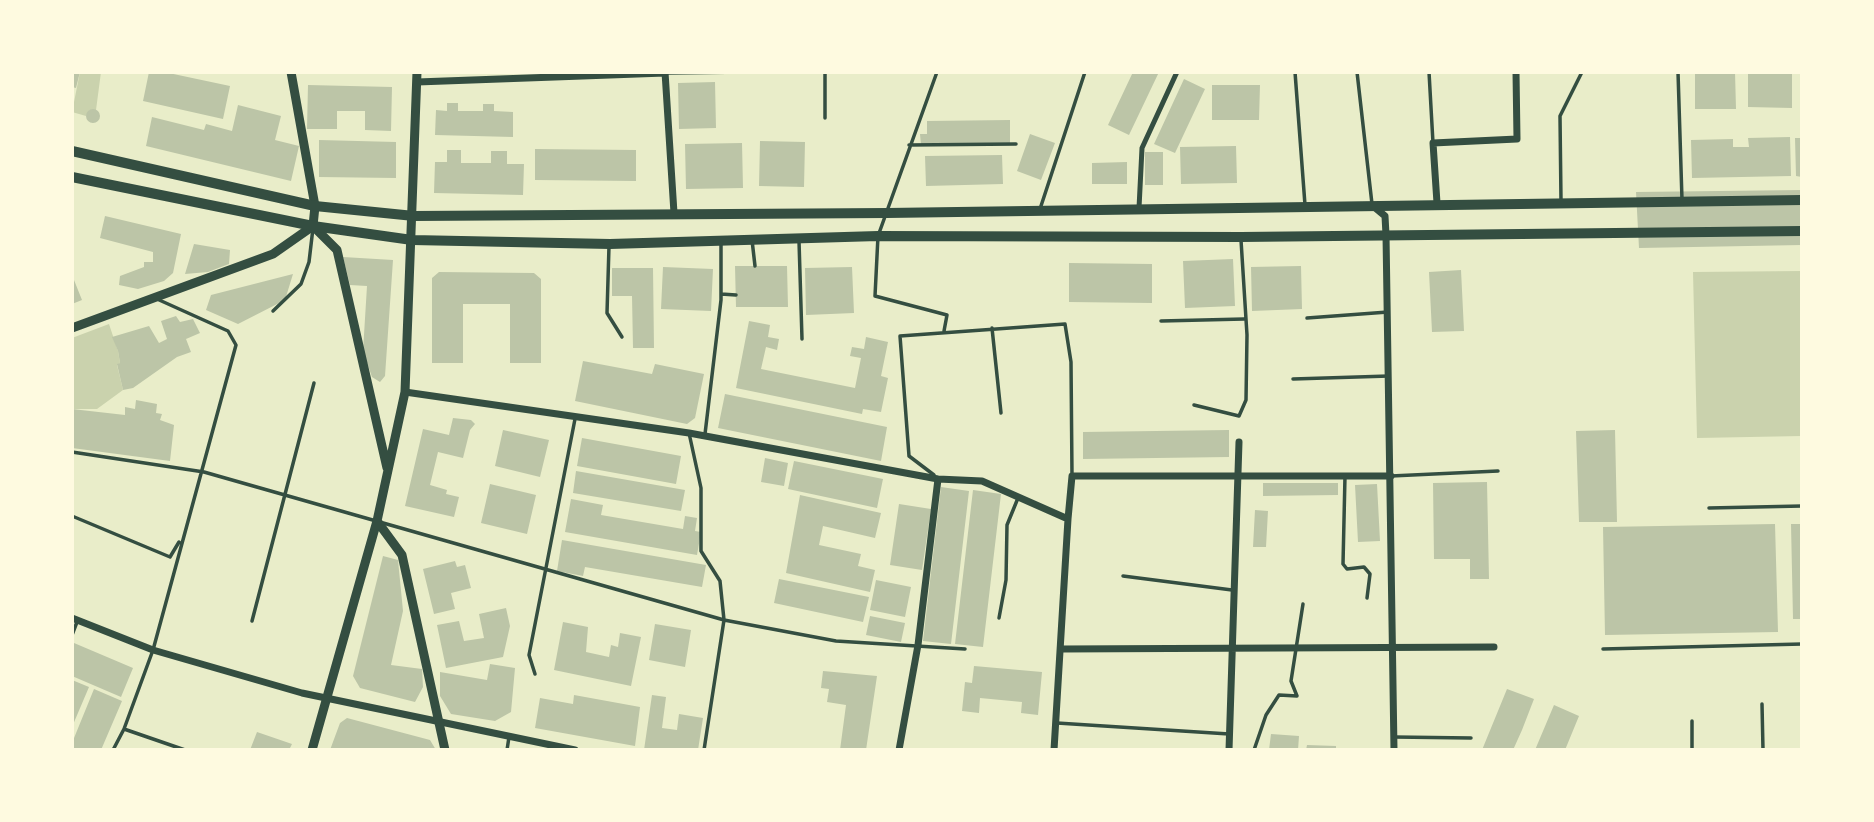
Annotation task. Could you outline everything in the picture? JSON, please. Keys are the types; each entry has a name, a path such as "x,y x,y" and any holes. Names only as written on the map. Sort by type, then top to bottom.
{"main road":[{"path":"72,151 315,206 414,216 887,213 1437,203 1802,200"},
{"path":"72,177 313,226 412,240 610,244 878,236 1241,237 1802,231"}],"street":[{"path":"72,328 273,254 313,226 315,206 291,72"},
{"path":"312,750 329,699 377,522 405,392 414,216 417,77 665,72 674,213"},
{"path":"1139,208 1142,148 1177,72"},
{"path":"1437,203 1433,143 1517,139 1516,72"},
{"path":"1373,206 1385,216 1386,236 1394,750"},
{"path":"313,226 337,250 388,473"},
{"path":"405,392 689,433 938,479 982,481 1069,519"},
{"path":"1229,750 1233,650 1232,590 1239,442"},
{"path":"1054,750 1072,476 1238,478 1391,475"},
{"path":"899,750 918,645 938,479"},
{"path":"377,522 402,555 445,750"},
{"path":"75,619 153,650 329,699 575,750"},
{"path":"1062,649 1494,647"}],"lane":[{"path":"214,72 229,72"},
{"path":"665,72 747,72"},
{"path":"825,72 825,118"},
{"path":"937,72 878,236 875,296 947,314 944,331"},
{"path":"1040,209 1084,72"},
{"path":"1296,72 1305,205"},
{"path":"1357,72 1373,206"},
{"path":"1429,72 1433,143"},
{"path":"1561,202 1560,117 1581,72"},
{"path":"1678,72 1682,202"},
{"path":"909,145 1016,144"},
{"path":"273,311 301,284 309,262 313,226"},
{"path":"1194,405 1239,416 1246,400 1247,335 1241,237"},
{"path":"799,239 803,339"},
{"path":"752,240 755,266"},
{"path":"705,436 721,294 721,241"},
{"path":"610,244 607,313 622,337"},
{"path":"721,294 736,295"},
{"path":"113,750 124,729 153,650 182,538 204,472 236,345 228,331 155,298"},
{"path":"1307,318 1388,312"},
{"path":"1161,321 1244,318"},
{"path":"938,479 909,456 900,336 1065,324 1071,362 1072,476"},
{"path":"992,328 1001,413"},
{"path":"1293,379 1389,376"},
{"path":"252,621 314,383"},
{"path":"535,674 529,655 575,416"},
{"path":"689,433 701,488 701,551 720,581 724,620 704,750"},
{"path":"72,452 204,472 724,620 836,641 965,649"},
{"path":"1391,475 1498,471"},
{"path":"1345,476 1343,564 1347,569 1364,567 1370,574 1367,598"},
{"path":"999,618 1006,580 1007,525 1018,498"},
{"path":"1709,508 1802,506"},
{"path":"72,516 170,557 182,538"},
{"path":"1123,576 1232,590"},
{"path":"1254,750 1266,715 1279,695 1297,696 1291,681 1303,604"},
{"path":"72,635 75,619"},
{"path":"1604,649 1802,644"},
{"path":"1762,704 1763,750"},
{"path":"1692,721 1692,750"},
{"path":"1057,723 1229,734"},
{"path":"124,729 185,750"},
{"path":"507,750 509,737"},
{"path":"1394,737 1471,738"}],"green space":[{"path":"80,72 101,72 96,110 90,110 86,116 72,112"},
{"path":"1802,271 1802,436 1697,438 1693,272"},
{"path":"109,324 118,351 120,363 117,365 123,390 97,409 72,409 72,338"}],"building":[{"path":"72,72 80,72 76,88 72,87"},
{"path":"149,72 164,72 230,86 223,119 143,101"},
{"path":"1133,72 1159,72 1129,135 1108,125"},
{"path":"1695,72 1735,72 1736,109 1695,109"},
{"path":"1748,72 1792,72 1792,108 1748,107"},
{"path":"1184,79 1205,89 1175,153 1154,144"},
{"path":"715,82 716,128 679,129 678,83"},
{"path":"308,85 392,87 391,131 365,130 365,111 337,111 337,129 307,129"},
{"path":"1212,85 1260,85 1259,120 1212,120"},
{"path":"447,103 458,103 458,111 483,111 483,104 494,104 494,111 513,112 513,137 435,135 436,110 447,111"},
{"path":"238,105 281,116 275,140 299,146 291,181 146,146 152,117 204,130 206,124 232,131"},
{"path":"93,109 98,111 98,121 93,123 88,121 86,116 88,111"},
{"path":"1010,120 1010,144 921,145 920,134 927,134 927,121"},
{"path":"1030,134 1055,143 1041,180 1017,171"},
{"path":"1790,137 1791,176 1692,178 1691,140 1733,139 1733,147 1749,147 1748,138"},
{"path":"1795,138 1802,138 1802,177 1796,176"},
{"path":"319,140 396,142 396,178 319,177"},
{"path":"760,141 805,142 804,187 759,186"},
{"path":"742,143 743,188 686,189 685,144"},
{"path":"1236,146 1237,183 1181,184 1180,147"},
{"path":"535,149 636,150 636,181 535,180"},
{"path":"447,150 461,150 461,163 491,163 491,151 507,151 507,164 524,164 523,195 434,193 435,162 447,162"},
{"path":"1145,152 1163,152 1163,185 1145,185"},
{"path":"1002,155 1003,184 926,186 925,156"},
{"path":"1127,162 1127,184 1092,184 1092,163"},
{"path":"1802,190 1802,245 1639,248 1636,192"},
{"path":"105,216 181,234 173,273 164,281 138,289 119,285 120,276 144,267 144,262 153,262 153,252 100,238"},
{"path":"194,244 230,250 229,264 208,272 185,274"},
{"path":"343,257 393,260 385,376 380,382 372,377 363,351 367,286 350,285"},
{"path":"1233,259 1235,306 1185,308 1183,261"},
{"path":"1069,263 1152,264 1152,303 1069,302"},
{"path":"735,266 787,266 788,307 736,307"},
{"path":"1301,266 1302,309 1252,311 1251,267"},
{"path":"663,267 713,269 711,311 661,309"},
{"path":"852,267 854,313 806,315 805,268"},
{"path":"612,268 653,268 654,348 633,348 632,296 612,296"},
{"path":"1461,270 1464,331 1432,332 1429,272"},
{"path":"439,272 534,273 541,279 541,363 510,363 510,304 463,304 463,363 432,363 432,278"},
{"path":"293,274 285,300 238,324 206,310 211,295"},
{"path":"74,280 82,300 72,304 72,281"},
{"path":"176,316 180,322 193,319 200,333 186,339 191,352 177,357 133,388 123,390 117,364 120,363 118,351 112,337 149,326 159,343 167,339 161,321"},
{"path":"749,321 770,325 768,337 779,339 777,350 766,347 761,369 855,388 861,358 850,356 852,347 864,349 866,337 888,342 881,376 888,378 881,412 863,409 862,414 736,388"},
{"path":"583,361 652,374 655,364 704,374 695,418 687,424 575,401"},
{"path":"725,394 887,427 881,461 718,428"},
{"path":"136,400 157,404 156,413 162,414 160,420 174,425 170,461 72,448 72,409 125,415 125,407 135,409"},
{"path":"453,418 471,420 475,424 470,430 463,458 438,452 430,485 447,490 446,494 459,497 454,517 405,506 423,429 449,435"},
{"path":"503,430 549,440 540,477 495,466"},
{"path":"1229,430 1229,457 1083,459 1083,432"},
{"path":"1615,430 1617,522 1579,522 1576,431"},
{"path":"582,438 681,456 676,484 577,466"},
{"path":"765,458 788,463 784,486 761,482"},
{"path":"794,461 883,479 877,508 788,489"},
{"path":"576,471 685,490 681,511 573,493"},
{"path":"1487,482 1489,579 1470,579 1470,559 1434,559 1433,483"},
{"path":"1263,483 1338,483 1338,495 1263,496"},
{"path":"490,484 536,495 527,534 481,523"},
{"path":"1377,484 1380,541 1358,542 1355,485"},
{"path":"941,487 969,491 951,644 923,641"},
{"path":"973,490 1001,494 983,647 955,644"},
{"path":"800,495 881,513 875,538 823,526 819,545 861,554 858,566 875,570 870,592 786,573"},
{"path":"571,499 603,505 601,515 683,529 685,516 697,518 695,531 701,532 697,555 565,532"},
{"path":"899,504 931,509 922,570 890,565"},
{"path":"1255,510 1268,511 1266,547 1253,547"},
{"path":"1775,524 1778,632 1605,635 1603,527"},
{"path":"1791,524 1802,524 1802,619 1793,619"},
{"path":"562,540 706,565 702,587 585,567 583,576 557,571"},
{"path":"383,556 398,560 403,611 391,665 422,669 423,687 415,702 360,688 353,676"},
{"path":"455,561 457,567 465,565 471,588 451,593 455,609 434,614 423,569"},
{"path":"779,579 869,597 863,622 774,603"},
{"path":"876,580 911,587 905,617 870,610"},
{"path":"506,608 510,626 503,657 446,668 437,625 459,621 464,641 484,638 479,614"},
{"path":"870,616 905,623 901,642 866,635"},
{"path":"563,622 588,627 586,652 609,657 611,645 618,647 620,633 641,637 631,686 554,670"},
{"path":"655,624 691,630 685,667 649,660"},
{"path":"74,643 133,668 121,697 72,676"},
{"path":"490,664 515,668 511,712 495,721 451,714 440,696 440,672 487,680"},
{"path":"974,666 1042,672 1038,715 1021,713 1022,702 980,698 979,713 962,711 965,682 972,683"},
{"path":"823,671 877,676 866,750 840,750 846,705 827,702 829,689 821,688"},
{"path":"72,680 89,687 72,727"},
{"path":"94,689 122,701 101,750 72,750 72,743"},
{"path":"1507,689 1534,699 1522,730 1513,750 1482,750"},
{"path":"574,695 640,707 635,746 535,728 540,698 573,704"},
{"path":"652,695 666,697 662,728 677,730 679,714 703,718 698,750 644,750"},
{"path":"1554,705 1579,716 1565,750 1535,750"},
{"path":"347,718 430,740 436,750 330,750 340,723"},
{"path":"257,732 292,744 289,750 250,750"},
{"path":"1271,734 1299,736 1298,750 1269,750"},
{"path":"1307,745 1336,746 1336,750 1306,750"}]}
